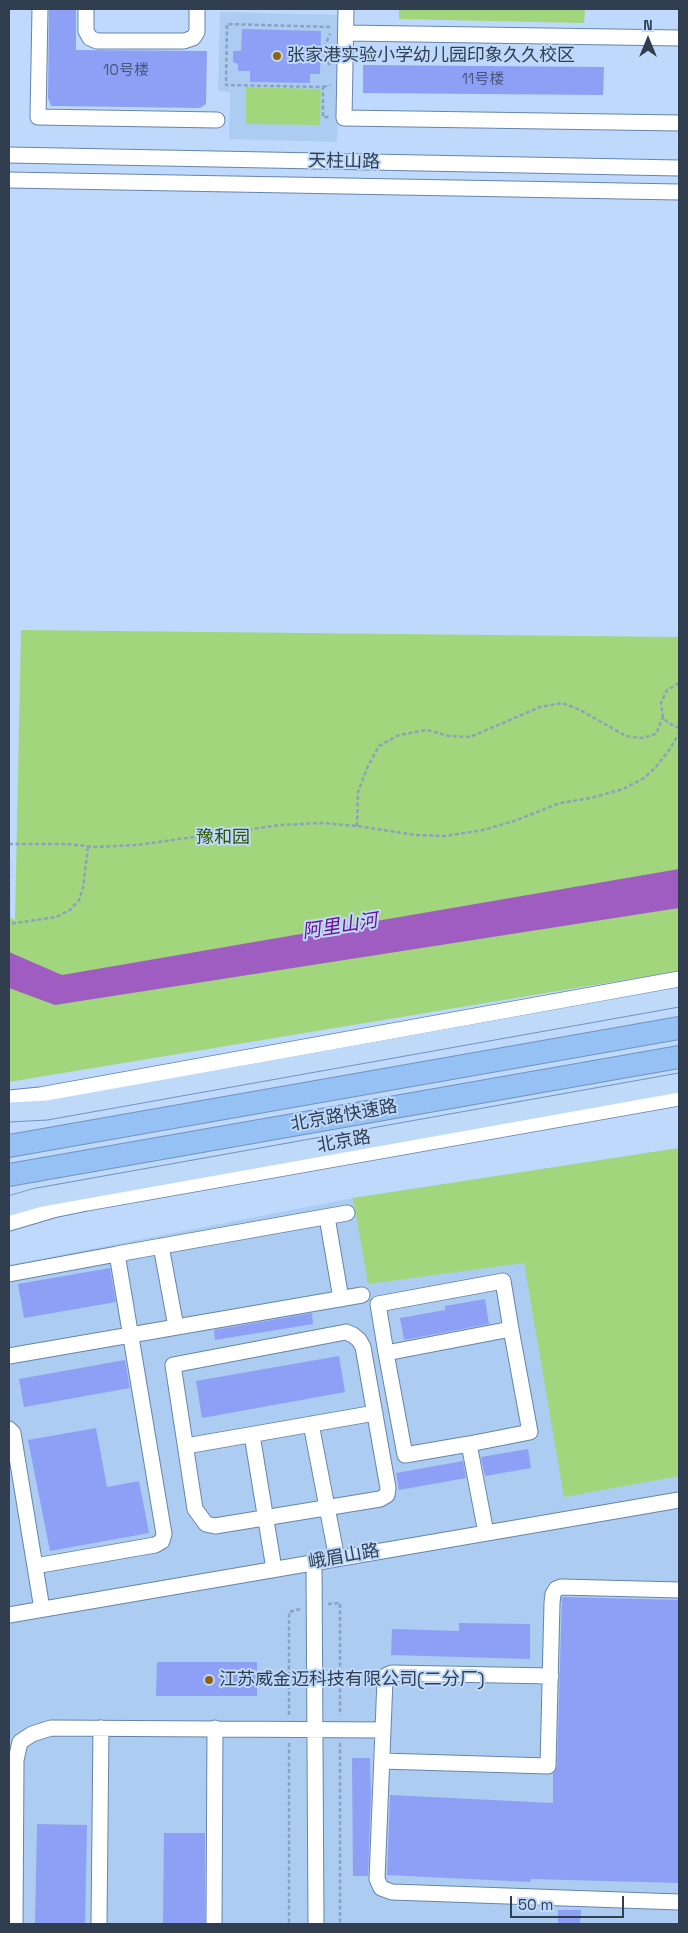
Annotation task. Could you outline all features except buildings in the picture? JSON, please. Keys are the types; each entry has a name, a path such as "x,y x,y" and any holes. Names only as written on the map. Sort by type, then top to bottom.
{"highway":[{"name":"北京路快速路","path":"9,1146 679,1028"},
{"name":"北京路快速路","path":"9,1175 679,1057"},
{"path":"9,1138 69,1136"}],"main road":[{"path":"9,1112 47,1110 679,997"},
{"name":"北京路","path":"9,1206 37,1198 679,1083"}],"street":[{"path":"40,9 38,117 217,120"},
{"path":"86,9 86,31 90,38 96,41 184,41 193,38 197,32 198,9"},
{"path":"346,9 344,118 679,123"},
{"path":"346,33 679,38"},
{"name":"天柱山路","path":"9,156 679,168"},
{"name":"天柱山路","path":"9,180 679,192"},
{"path":"9,1098 40,1095 679,979"},
{"path":"9,1223 53,1210 87,1203 679,1098"},
{"path":"9,1274 347,1213"},
{"path":"327,1217 342,1299"},
{"path":"161,1246 176,1327"},
{"path":"35,1566 155,1545 162,1541 164,1534 117,1254"},
{"path":"502,1281 530,1432 405,1455 386,1353 378,1304 502,1281"},
{"path":"9,1356 362,1295"},
{"path":"386,1353 511,1330"},
{"path":"346,1332 353,1334 363,1347 388,1488 387,1495 380,1499 216,1526 206,1524 195,1509 186,1446 173,1365 346,1332"},
{"path":"186,1446 375,1413"},
{"path":"311,1424 337,1559"},
{"path":"9,1429 13,1433 42,1610"},
{"path":"252,1435 274,1570"},
{"path":"469,1444 486,1533"},
{"name":"峨眉山路","path":"9,1615 679,1500"},
{"path":"314,1563 316,1924"},
{"path":"382,1761 548,1766 552,1603 553,1594 556,1589 561,1587 679,1590"},
{"path":"551,1676 392,1673 387,1675 385,1679 377,1879 381,1888 385,1891 679,1902"},
{"path":"15,1924 15,1742 51,1728 383,1730"},
{"path":"99,1924 101,1728"},
{"path":"214,1924 215,1728"}],"path":[{"path":"331,69 324,56 331,27 227,24 226,85 323,87 330,85 332,80"},
{"path":"323,87 323,117 344,118"},
{"path":"357,826 358,792 367,768 379,746 398,735 427,730 449,736 470,737 540,707 562,703 580,710 626,736 642,738 656,734 663,717 661,703 663,696 673,685 679,683"},
{"path":"663,717 668,723 679,728"},
{"path":"9,844 67,844 88,847 137,846 280,825 323,823 416,835 445,836 483,830 514,821 560,803 592,798 622,789 644,778 655,768 670,749 679,732"},
{"path":"9,862 9,924 56,917 70,910 79,900 83,888 88,847"}],"shaded area":[{"path":"220,12 340,15 337,142 229,139 230,92 218,91"},
{"path":"679,869 679,908 55,1005 9,988 9,952 62,975"},
{"path":"679,1148 679,1924 9,1924 9,1265 353,1198"}],"green space":[{"path":"399,9 585,9 584,23 399,19"},
{"path":"246,87 321,89 320,125 246,124"},
{"name":"豫和园","path":"21,630 679,637 679,971 9,1082 9,917 15,920"},
{"path":"679,1148 679,1476 564,1497 524,1263 368,1284 353,1198"}],"place":[{"name":"张家港实验小学幼儿园印象久久校区","path":"277,56"},
{"name":"江苏威金迈科技有限公司(二分厂)","path":"209,1680"}],"water label":[{"name":"阿里山河","path":"340,927"}]}
